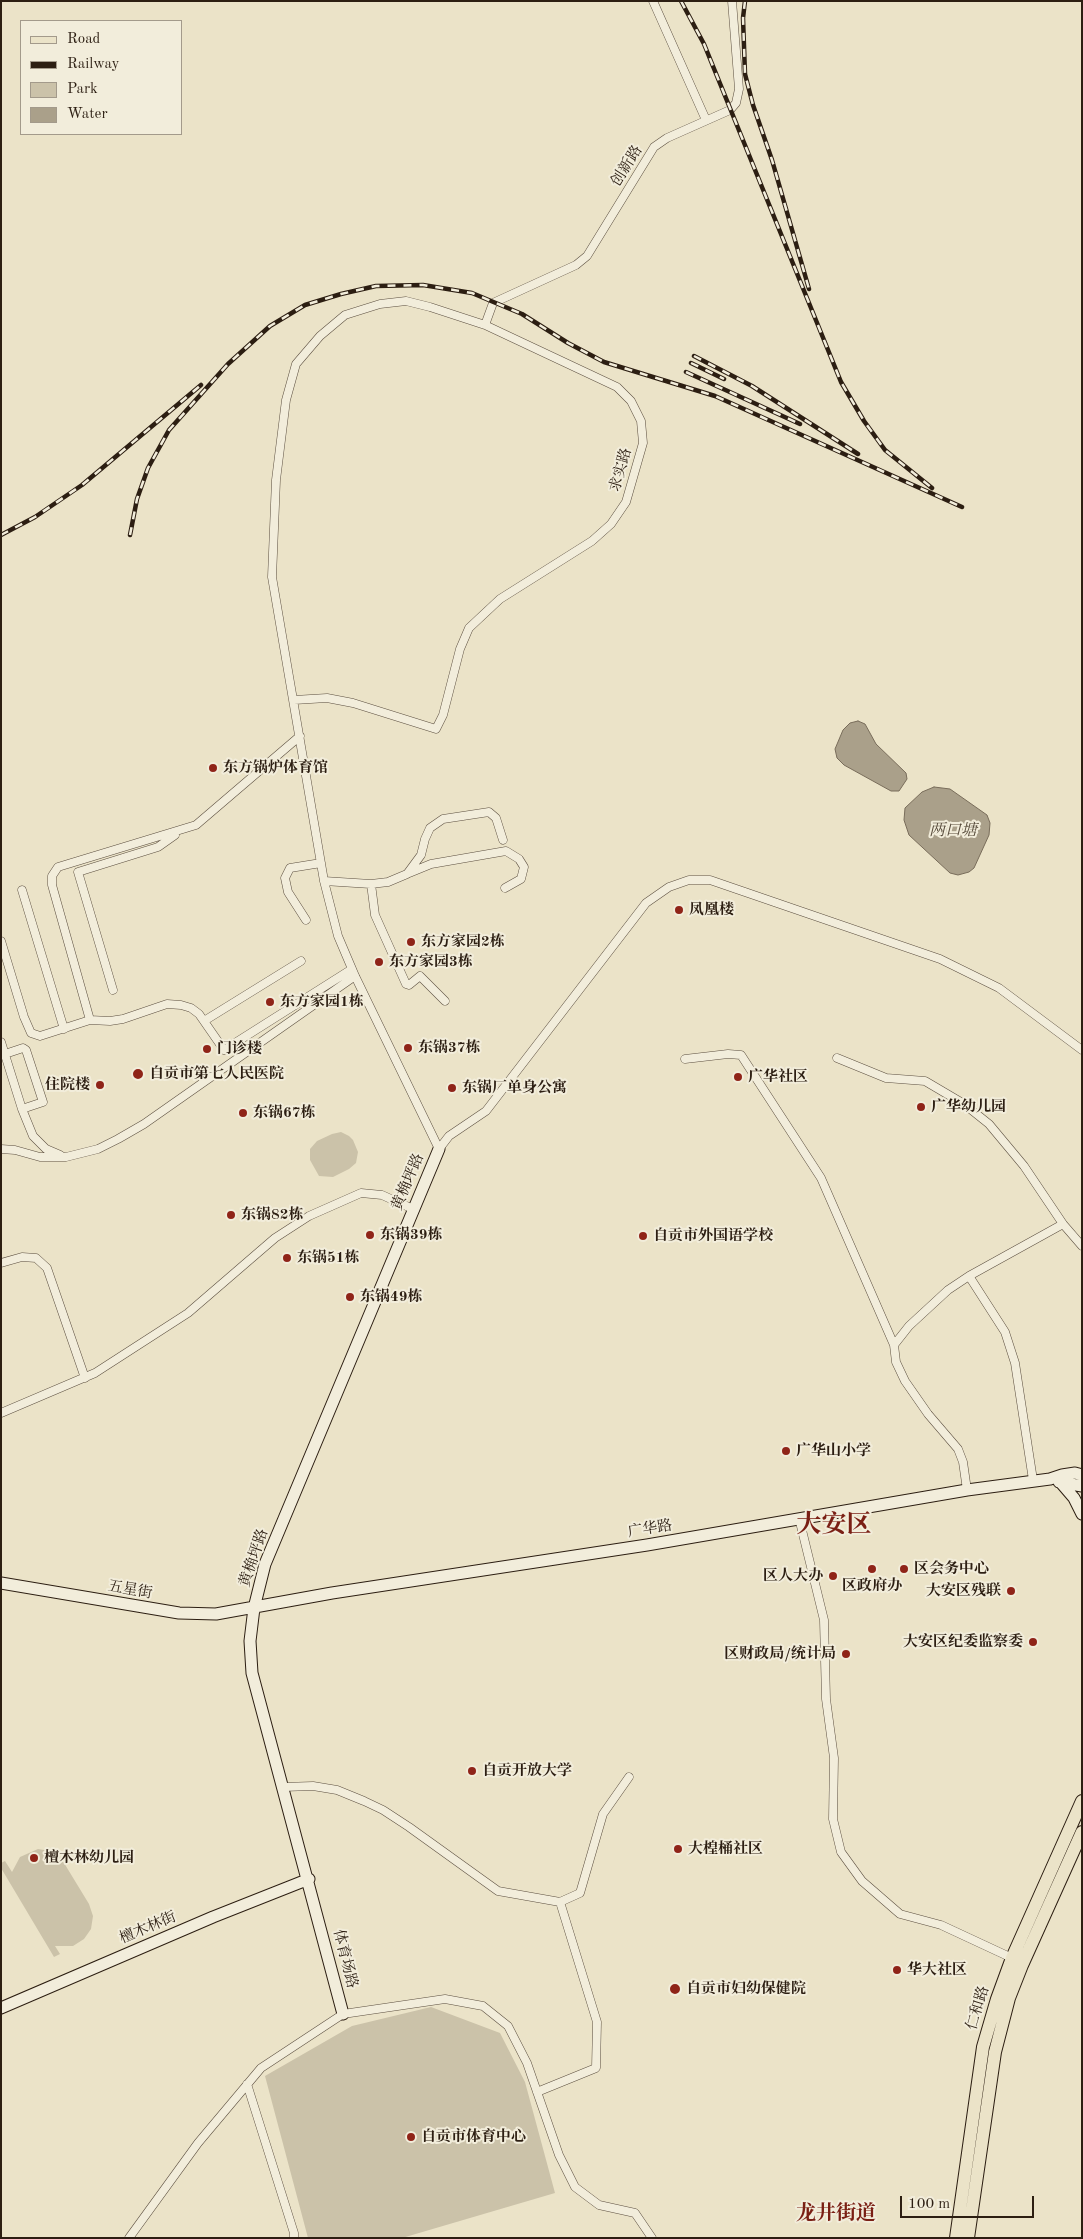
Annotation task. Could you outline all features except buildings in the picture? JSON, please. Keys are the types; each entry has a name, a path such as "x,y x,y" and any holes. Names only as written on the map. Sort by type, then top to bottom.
{"main road":[{"name":"黄桷坪路","path":"254,1608 265,1564 438,1149"},
{"name":"广华路","path":"254,1608 332,1593 647,1544 1079,1473"},
{"path":"1050,1479 1062,1484 1082,1486"},
{"path":"1062,1484 1074,1498 1082,1514"},
{"name":"五星街","path":"1,1583 179,1613 216,1614 254,1608"},
{"name":"体育场路","path":"254,1608 250,1641 252,1672 309,1879 343,2014"},
{"name":"仁和路","path":"956,2238 983,2047 997,1999 1012,1958 1082,1801"},
{"name":"仁和路","path":"968,2238 995,2052 1009,1998 1082,1832"},
{"name":"檀木林街","path":"1,2008 214,1917 309,1879"}],"street":[{"path":"653,1 706,120"},
{"name":"创新路","path":"485,325 493,303 576,265 587,256 654,147 667,138 730,110 736,103 739,89 732,1"},
{"name":"求实路","path":"406,301 485,325 617,387 631,401 641,421 643,443 626,502 611,524 592,541 500,599 469,628 460,649 443,715 436,730 353,703 327,698 294,700 272,577 276,480 286,400 296,364 320,336 345,315 380,304 406,301"},
{"name":"黄桷坪路","path":"294,700 324,881 338,936 353,973 438,1149"},
{"path":"90,1020 52,885 52,876 58,868 196,825 300,736"},
{"path":"407,874 421,855 430,828 443,819 489,812 496,818 502,840"},
{"path":"113,990 78,872 158,847 183,830"},
{"path":"324,881 371,884 388,882 431,864 506,851 519,859 524,867 521,879 505,888"},
{"path":"306,920 288,892 285,878 290,868 321,863"},
{"path":"438,1149 449,1136 486,1110 646,903 670,887 689,880 710,880 940,959 999,988 1082,1050"},
{"path":"371,884 375,915 406,984 409,985 420,976 445,1001"},
{"path":"22,890 64,1029"},
{"path":"1,941 31,1033 40,1036 90,1020 110,1021 123,1019 167,1004 191,1008 204,1021 224,1050 353,973"},
{"path":"204,1021 301,961"},
{"path":"1,1149 15,1150 40,1157 66,1157 98,1148 144,1124 353,973"},
{"path":"1,1042 22,1109 33,1136 46,1149 66,1157"},
{"path":"5,1054 23,1048 26,1050 43,1102 22,1109"},
{"path":"685,1059 728,1054 741,1055 821,1178 894,1345 896,1362 905,1380 928,1414 958,1449 963,1462 968,1490"},
{"path":"837,1058 886,1078 925,1081 964,1104 995,1131 1024,1166 1063,1224 1082,1246"},
{"path":"1,1414 85,1378 188,1313 275,1238 309,1216 361,1193 382,1195 413,1209"},
{"path":"894,1345 909,1326 942,1296 970,1276 1063,1224"},
{"path":"1,1263 22,1257 36,1258 46,1268 85,1378"},
{"path":"970,1276 1005,1332 1015,1363 1033,1480"},
{"path":"799,1518 824,1620 826,1699 834,1758 833,1819 841,1852 862,1882 900,1914 941,1925 1012,1958"},
{"path":"283,1787 313,1786 337,1790 364,1801 383,1810 409,1827 498,1891 560,1902 580,1894 603,1814 629,1777"},
{"path":"538,2092 596,2068 597,2022 560,1902"},
{"path":"128,2238 198,2143 261,2068 343,2014 446,1999 483,2006 508,2026 527,2063 559,2155 575,2187 600,2205 635,2213 652,2238"},
{"path":"248,2084 294,2232 294,2238"}],"green space":[{"path":"341,1132 353,1140 358,1152 356,1163 333,1177 319,1176 310,1160 310,1149 317,1141"},
{"path":"38,1849 50,1851 61,1858 89,1904 93,1916 91,1929 84,1939 73,1946 55,1946 60,1954 54,1957 1,1868 1,1863 5,1861 12,1872 20,1857"},
{"name":"自贡市体育中心","path":"431,2007 500,2033 525,2082 555,2193 402,2238 308,2238 265,2076 352,2026"}],"water":[{"path":"858,721 865,724 876,744 906,773 907,779 899,791 891,791 844,765 837,758 835,749 843,730 850,723"},
{"name":"两口塘","path":"934,787 950,789 987,815 990,823 989,835 974,868 969,872 958,875 950,873 909,835 904,820 905,808 922,792"}],"railway":[{"path":"681,1 704,44 841,382 864,421 885,450 932,488"},
{"path":"745,1 743,18 745,74 809,289"},
{"path":"130,535 137,499 148,468 169,430 228,364 270,326 305,305 376,286 423,285 472,293 522,314 568,343 604,362 715,396 962,507"},
{"path":"694,356 752,386 858,454"},
{"path":"691,363 724,379"},
{"path":"686,372 800,424"},
{"path":"1,535 35,517 82,485 201,385"}],"place":[{"name":"东方锅炉体育馆","path":"213,768"},
{"name":"凤凰楼","path":"679,910"},
{"name":"东方家园2栋","path":"411,942"},
{"name":"东方家园3栋","path":"379,962"},
{"name":"东方家园1栋","path":"270,1002"},
{"name":"东锅37栋","path":"408,1048"},
{"name":"门诊楼","path":"207,1049"},
{"name":"自贡市第七人民医院","path":"138,1074"},
{"name":"广华社区","path":"738,1077"},
{"name":"住院楼","path":"100,1085"},
{"name":"东锅厂单身公寓","path":"452,1088"},
{"name":"广华幼儿园","path":"921,1107"},
{"name":"东锅67栋","path":"243,1113"},
{"name":"东锅82栋","path":"231,1215"},
{"name":"东锅39栋","path":"370,1235"},
{"name":"自贡市外国语学校","path":"643,1236"},
{"name":"东锅51栋","path":"287,1258"},
{"name":"东锅49栋","path":"350,1297"},
{"name":"广华山小学","path":"786,1451"},
{"name":"区政府办","path":"872,1569"},
{"name":"区会务中心","path":"904,1569"},
{"name":"区人大办","path":"833,1576"},
{"name":"大安区残联","path":"1011,1591"},
{"name":"大安区纪委监察委","path":"1033,1642"},
{"name":"区财政局/统计局","path":"846,1654"},
{"name":"自贡开放大学","path":"472,1771"},
{"name":"大楻桶社区","path":"678,1849"},
{"name":"檀木林幼儿园","path":"34,1858"},
{"name":"华大社区","path":"897,1970"},
{"name":"自贡市妇幼保健院","path":"675,1989"},
{"name":"自贡市体育中心","path":"411,2137"}],"district":[{"name":"大安区","path":"834,1525"},
{"name":"龙井街道","path":"836,2214"}]}
